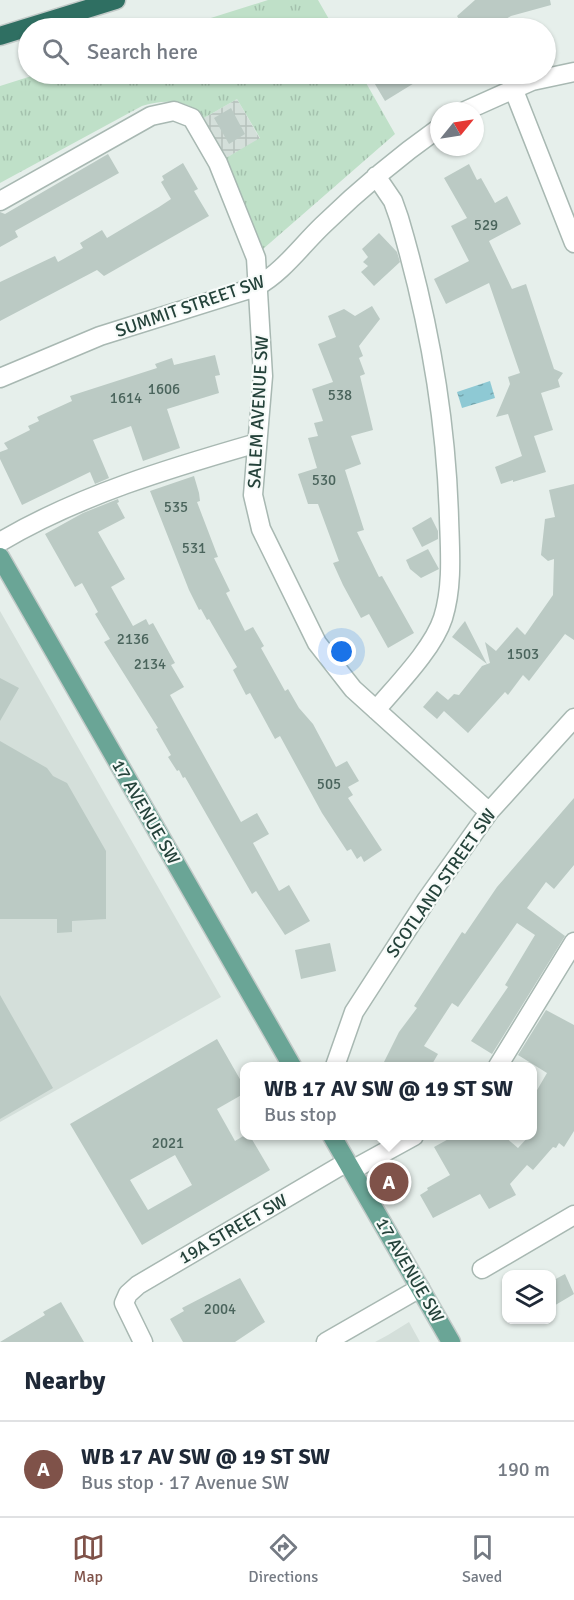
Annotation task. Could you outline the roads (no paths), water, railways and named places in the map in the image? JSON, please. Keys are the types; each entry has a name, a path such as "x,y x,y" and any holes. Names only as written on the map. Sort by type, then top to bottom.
{"highway":[{"path":"58,18 116,0"},
{"path":"0,36 18,30"}],"main road":[{"name":"17 AVENUE SW","path":"0,558 290,1062"},
{"name":"17 AVENUE SW","path":"334,1140 451,1342"}],"street":[{"path":"556,75 574,72"},
{"path":"484,102 525,84"},
{"path":"513,88 574,243"},
{"name":"SALEM AVENUE SW","path":"0,201 151,116 174,111 192,118 218,163 256,258 263,376 253,495 261,529 318,643 353,689 489,812"},
{"name":"SUMMIT STREET SW","path":"0,378 100,336 256,287 275,277 301,245 376,176 430,135"},
{"path":"376,176 393,201 399,218 427,323 447,466 450,553 447,599 442,620 423,651 376,710"},
{"path":"0,542 66,508 200,459 257,443"},
{"name":"SCOTLAND STREET SW","path":"335,1062 354,1012 427,899 489,812 574,718"},
{"path":"500,1062 574,942"},
{"name":"19A STREET SW","path":"143,1342 124,1303 128,1294 138,1285 350,1166 405,1140"},
{"path":"482,1269 574,1215"},
{"path":"327,1342 420,1288"}],"water":[{"path":"490,381 495,398 462,408 457,392"}],"place":[{"name":"WB 17 AV SW @ 19 ST SW","path":"389,1182"}]}
